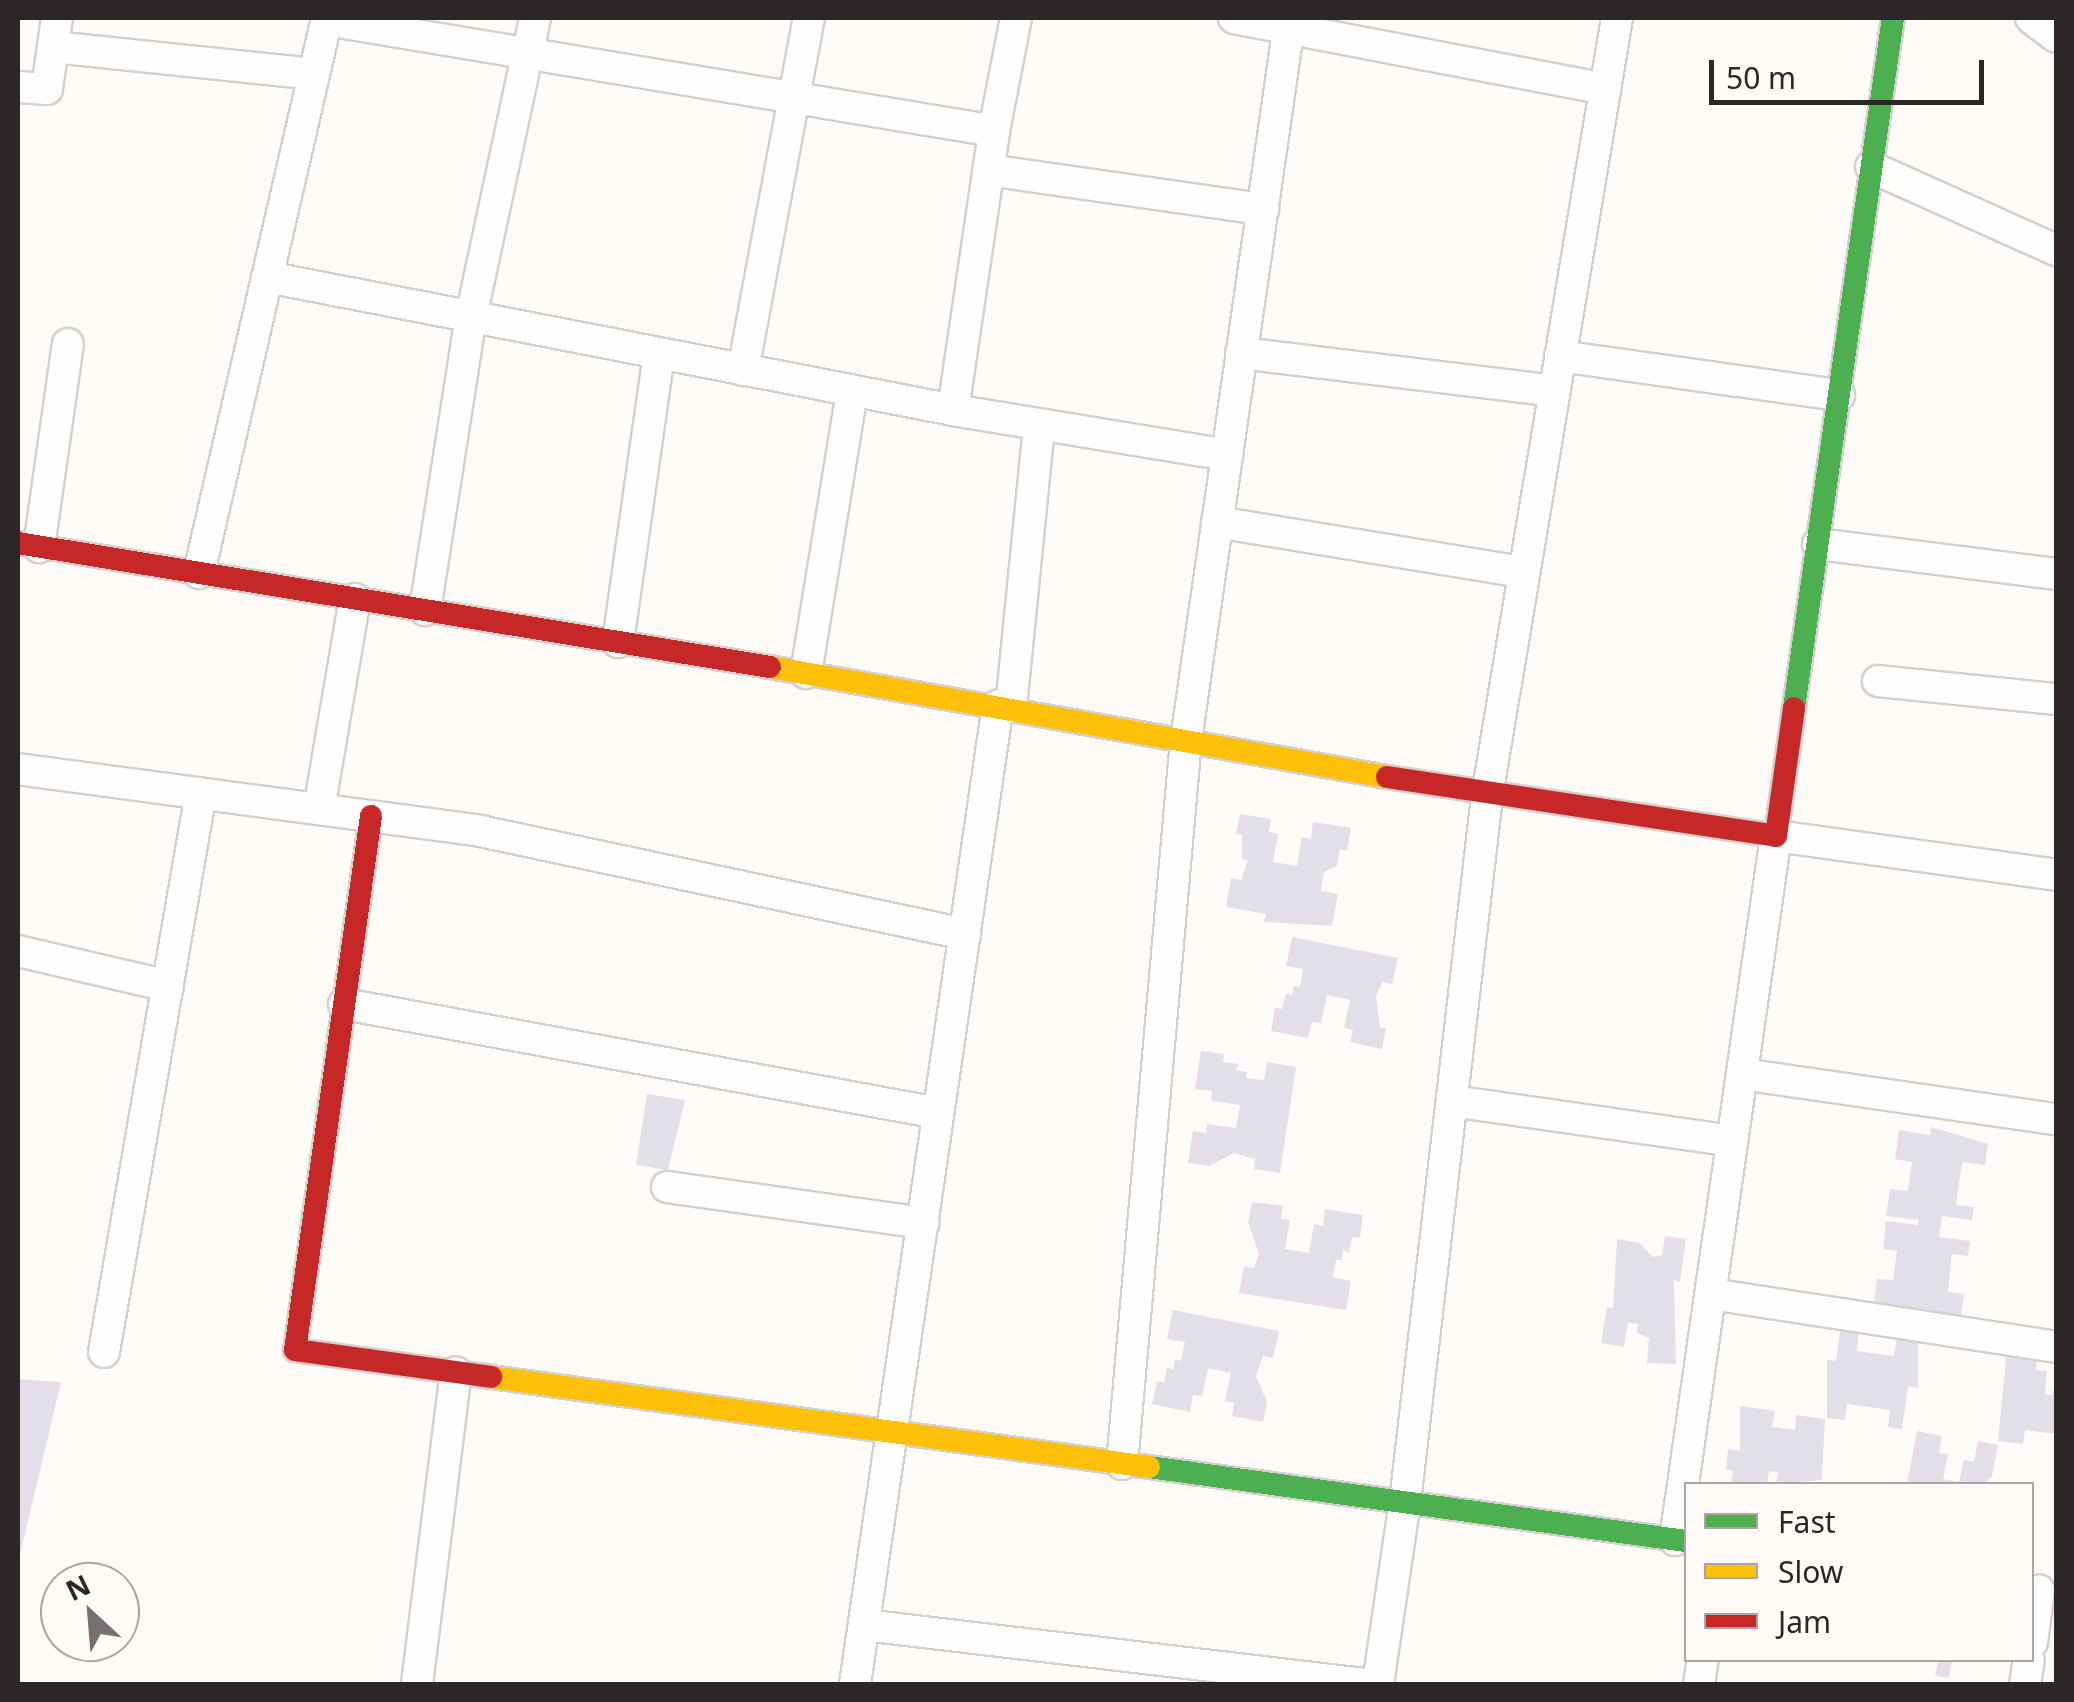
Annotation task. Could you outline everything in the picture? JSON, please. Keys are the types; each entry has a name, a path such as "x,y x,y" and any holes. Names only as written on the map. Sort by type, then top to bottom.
{"street":[{"path":"425,610 471,317 536,18"},
{"path":"743,370 809,18"},
{"path":"952,410 994,131 1016,18"},
{"path":"1234,18 1290,23 1605,89"},
{"path":"1378,1684 1406,1502 1487,796 1617,18"},
{"path":"1688,1482 1710,1294 1894,18"},
{"path":"2032,18 2056,37"},
{"path":"199,573 326,19 994,131"},
{"path":"1122,1464 1186,740 1290,23"},
{"path":"18,87 47,89 55,32 314,74"},
{"path":"1871,167 2056,250"},
{"path":"988,170 1263,209"},
{"path":"267,277 952,410 1227,455"},
{"path":"68,344 28,545 1005,706 1487,796 2056,874"},
{"path":"1242,353 1554,391"},
{"path":"618,642 658,354"},
{"path":"1560,356 1839,395"},
{"path":"806,673 852,391"},
{"path":"855,1684 964,934 1005,706 1040,424"},
{"path":"1217,522 1524,572"},
{"path":"1818,544 2056,574"},
{"path":"319,809 355,599"},
{"path":"1878,681 2056,699"},
{"path":"18,768 480,831 964,934"},
{"path":"104,1352 202,793"},
{"path":"371,816 295,1350 1681,1540 1684,1515"},
{"path":"18,951 168,986"},
{"path":"344,1004 938,1113"},
{"path":"1742,1074 2056,1119"},
{"path":"1452,1102 1732,1140"},
{"path":"667,1187 922,1223"},
{"path":"1710,1294 2056,1347"},
{"path":"417,1684 456,1372"},
{"path":"2034,1632 2042,1590"},
{"path":"864,1624 1365,1684"}],"building":[{"path":"1240,814 1271,819 1269,832 1278,834 1273,862 1297,866 1302,837 1311,839 1313,822 1351,828 1347,851 1340,849 1337,866 1324,872 1321,891 1338,894 1332,926 1264,922 1266,914 1226,907 1231,878 1241,880 1248,860 1242,859 1242,835 1236,834"},
{"path":"1292,937 1398,958 1392,984 1382,982 1376,996 1380,1028 1386,1028 1382,1049 1350,1042 1353,1030 1344,1028 1350,1000 1327,995 1321,1023 1312,1022 1308,1038 1271,1031 1275,1008 1282,1009 1286,993 1292,996 1294,986 1300,987 1303,969 1286,966"},
{"path":"1201,1051 1224,1054 1223,1062 1239,1064 1236,1070 1247,1072 1246,1078 1264,1080 1267,1062 1296,1067 1280,1173 1254,1169 1255,1159 1234,1153 1209,1166 1188,1163 1193,1131 1206,1133 1207,1124 1236,1128 1240,1105 1211,1101 1212,1091 1195,1089"},
{"path":"647,1094 685,1100 668,1170 636,1165"},
{"path":"1931,1127 1988,1144 1985,1165 1962,1162 1956,1205 1974,1207 1972,1220 1942,1216 1939,1237 1970,1241 1968,1256 1952,1254 1948,1292 1964,1294 1961,1316 1934,1312 1933,1318 1874,1304 1877,1279 1893,1280 1897,1251 1883,1249 1886,1221 1918,1225 1918,1220 1886,1216 1890,1189 1908,1191 1912,1162 1895,1159 1899,1130 1930,1135"},
{"path":"1252,1202 1283,1206 1281,1219 1290,1220 1285,1249 1309,1253 1314,1224 1323,1226 1325,1209 1363,1215 1360,1238 1352,1237 1349,1253 1343,1250 1342,1260 1336,1260 1333,1277 1351,1281 1346,1310 1239,1293 1244,1266 1254,1268 1259,1254 1248,1222"},
{"path":"1665,1236 1686,1239 1680,1282 1674,1280 1676,1364 1647,1363 1649,1338 1637,1333 1638,1324 1628,1323 1624,1347 1601,1343 1607,1307 1613,1308 1617,1239 1640,1243 1652,1257 1662,1255"},
{"path":"1173,1310 1279,1331 1273,1358 1263,1356 1256,1376 1267,1402 1263,1422 1232,1416 1234,1403 1225,1401 1231,1373 1208,1368 1202,1396 1193,1395 1190,1412 1152,1404 1157,1381 1164,1383 1167,1367 1173,1370 1175,1359 1181,1361 1185,1342 1167,1339"},
{"path":"1840,1331 1859,1334 1857,1351 1894,1356 1897,1339 1918,1342 1918,1388 1908,1386 1902,1429 1888,1427 1890,1410 1847,1404 1845,1420 1827,1418 1827,1360 1836,1361"},
{"path":"2007,1348 2038,1351 2036,1370 2047,1371 2045,1395 2052,1395 2056,1382 2056,1434 2025,1430 2023,1444 1998,1441"},
{"path":"18,1379 61,1382 19,1559 18,1559"},
{"path":"1740,1406 1775,1411 1772,1427 1795,1430 1796,1415 1825,1419 1822,1480 1776,1482 1778,1472 1769,1471 1767,1482 1731,1482 1733,1471 1726,1469 1728,1449 1740,1451"},
{"path":"1917,1431 1942,1436 1939,1453 1948,1454 1943,1479 1959,1482 1907,1482"},
{"path":"1978,1441 1998,1445 1988,1482 1959,1482 1964,1460 1974,1462"},
{"path":"1938,1662 1952,1662 1949,1678 1935,1676"}],"traffic: fast":[{"path":"1794,708 1893,18"},
{"path":"1149,1467 1684,1541"}],"traffic: slow":[{"path":"770,667 1387,777"},
{"path":"491,1377 1149,1467"}],"traffic: jam":[{"path":"18,543 770,667"},
{"path":"1387,777 1776,836 1794,708"},
{"path":"371,816 295,1350 491,1377"}]}
